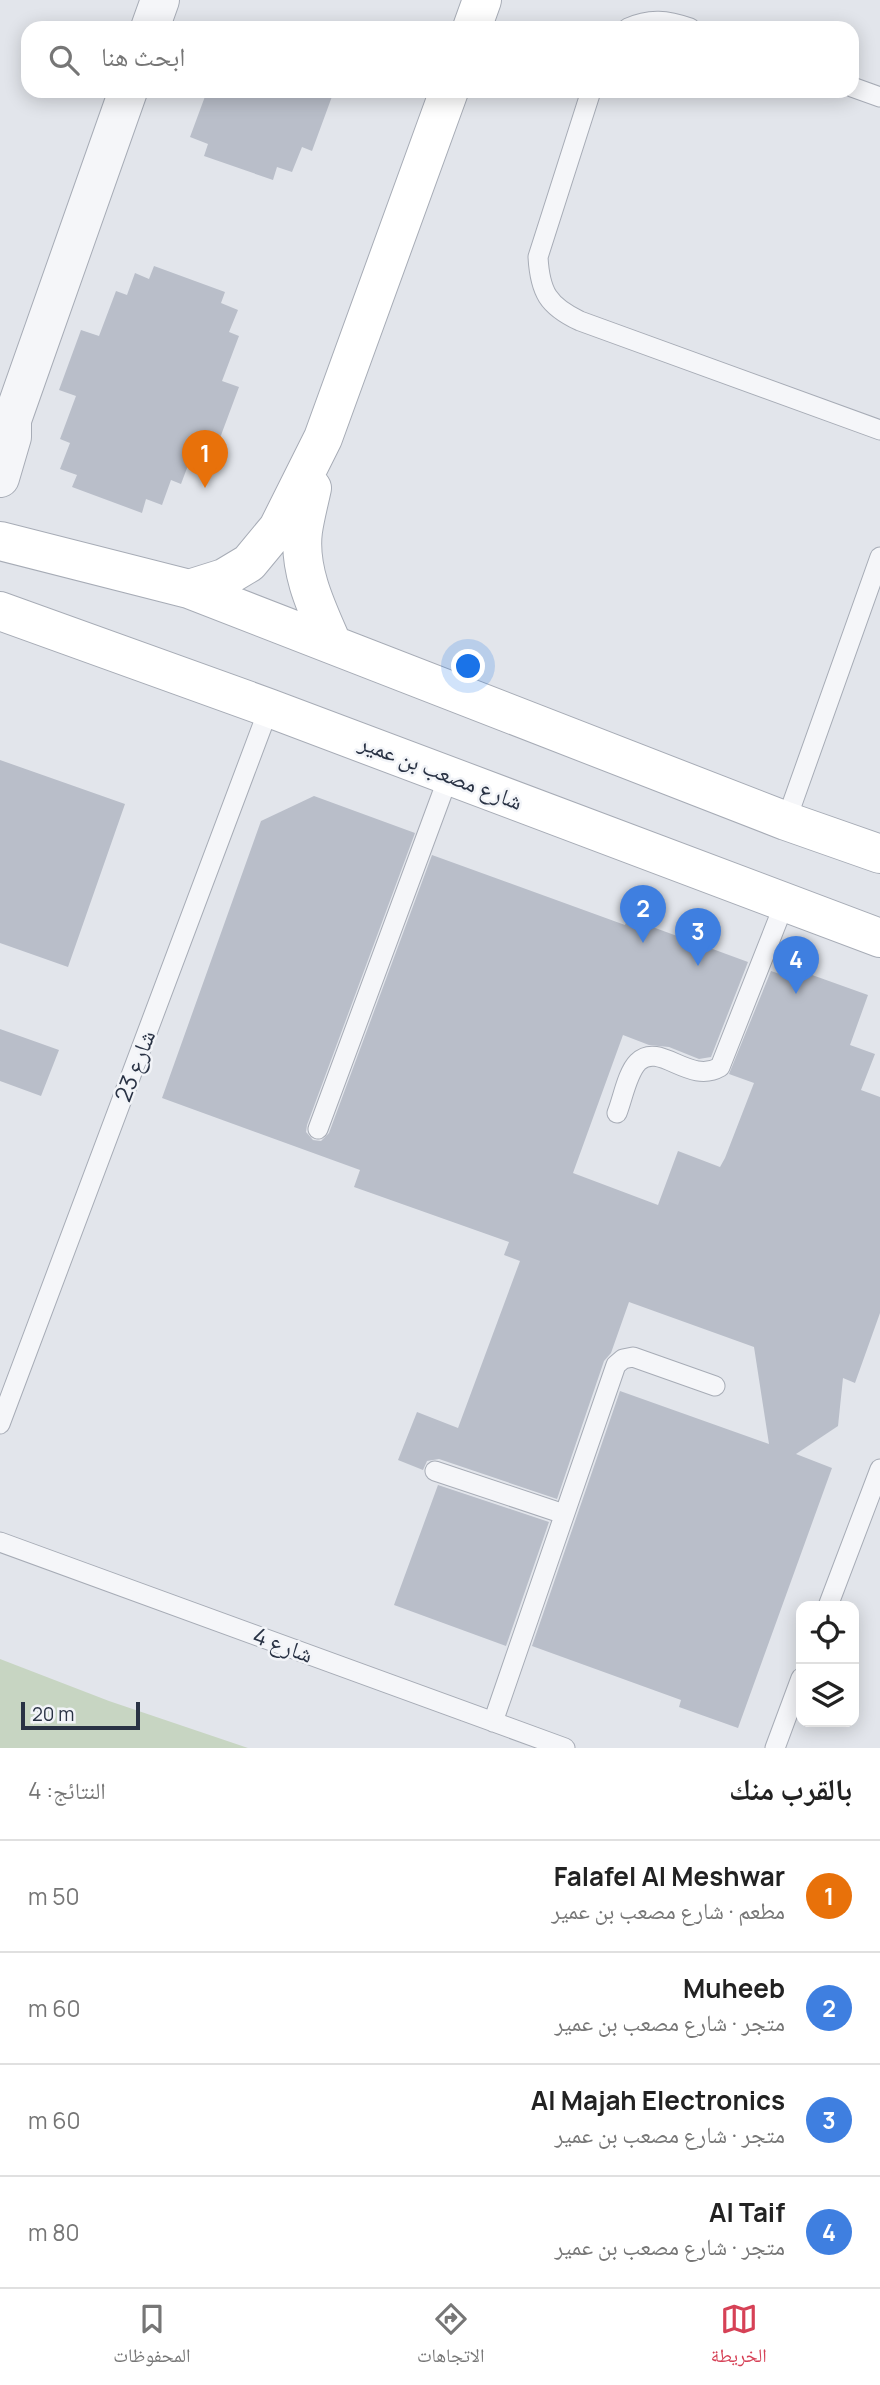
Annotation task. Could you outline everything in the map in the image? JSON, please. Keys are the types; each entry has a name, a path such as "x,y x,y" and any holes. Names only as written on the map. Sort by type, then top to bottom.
{"street":[{"path":"152,21 160,0"},
{"path":"474,21 482,0"},
{"path":"0,478 12,437 6,423 125,98"},
{"path":"189,589 225,578 249,563 278,528 323,438 446,98"},
{"path":"323,438 303,534 308,582 332,643"},
{"path":"0,541 189,589 786,821 880,854"},
{"name":"شارع مصعب بن عمير","path":"0,611 269,708 880,938"}],"lane":[{"path":"652,21 670,21"},
{"path":"859,90 880,97"},
{"path":"589,98 538,257 539,278 547,297 561,312 580,321 880,430"},
{"path":"786,821 880,557"},
{"name":"شارع 23","path":"0,1424 269,708"},
{"path":"318,1129 449,775"},
{"path":"617,1113 633,1070 639,1061 649,1056 660,1057 701,1073 711,1073 720,1067 785,902"},
{"path":"493,1722 616,1365 623,1359 633,1357 715,1386"},
{"path":"830,1601 880,1469"},
{"path":"435,1471 564,1514"},
{"name":"شارع 4","path":"0,1542 565,1748"},
{"path":"775,1748 796,1691"}],"green space":[{"path":"0,1659 109,1701 248,1748 0,1748"}],"building":[{"path":"204,98 331,98 312,151 302,147 292,172 277,167 273,180 204,156 208,144 190,137"},
{"path":"154,266 225,292 221,303 238,310 229,332 239,336 222,381 239,387 217,446 198,439 181,484 171,480 162,505 146,499 142,513 72,487 77,475 60,469 70,443 60,439 76,396 59,390 81,330 99,336 116,291 127,295 135,273 149,279"},
{"path":"0,760 125,804 68,967 0,943"},
{"path":"314,796 415,833 307,1125 306,1132 313,1140 321,1141 329,1133 432,855 625,925 628,918 748,962 711,1057 699,1059 669,1047 649,1045 623,1035 573,1173 658,1205 678,1151 720,1167 725,1158 754,1083 729,1074 771,971 783,975 787,966 868,995 850,1045 875,1054 861,1090 880,1097 880,1313 855,1383 843,1378 838,1426 796,1454 832,1468 738,1728 679,1707 681,1700 532,1646 620,1391 769,1444 754,1347 629,1302 611,1353 604,1361 557,1499 439,1459 427,1461 423,1470 398,1460 417,1412 458,1428 520,1261 504,1255 509,1242 354,1187 360,1170 162,1098 261,821"},
{"path":"0,1029 59,1050 41,1096 0,1081"},
{"path":"438,1485 549,1522 506,1646 394,1605"}],"place":[{"name":"Falafel Al Meshwar","path":"205,488"},
{"name":"Muheeb","path":"643,943"},
{"name":"Al Majah Electronics","path":"698,966"},
{"name":"Al Taif","path":"796,994"}]}
